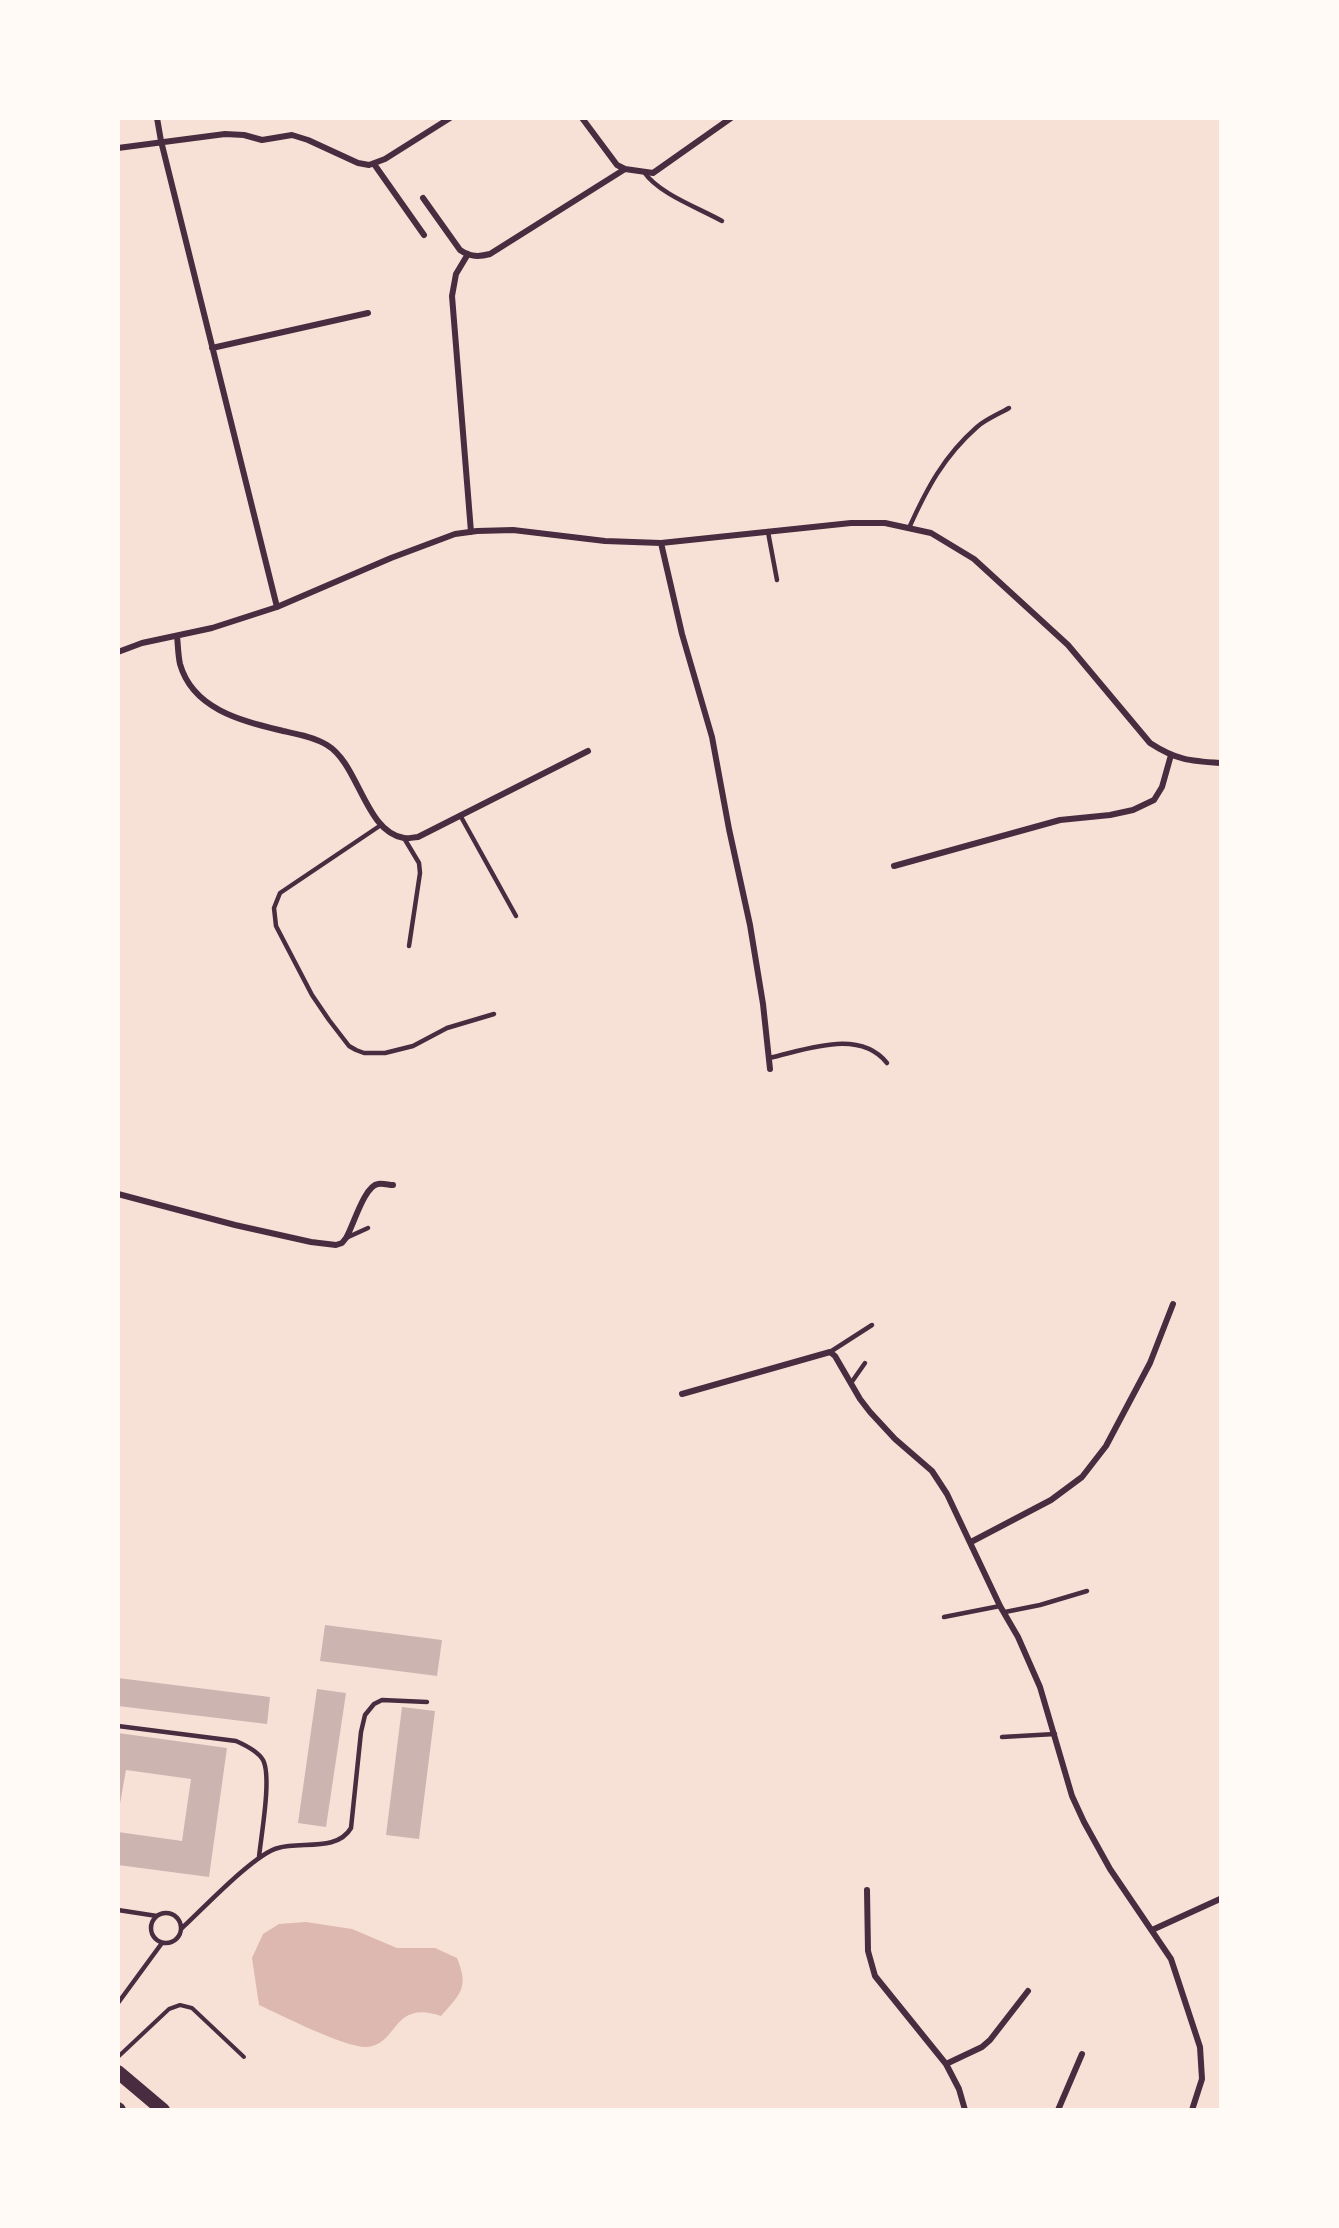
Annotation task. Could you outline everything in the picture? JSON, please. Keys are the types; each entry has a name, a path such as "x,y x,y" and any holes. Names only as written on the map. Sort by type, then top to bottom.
{"highway":[{"path":"118,2072 164,2109"}],"street":[{"path":"157,118 277,607"},
{"path":"118,147 234,134 262,140 292,135 358,163 374,164 450,118"},
{"path":"586,120 617,165 625,169 658,172 731,118"},
{"path":"374,164 424,235"},
{"path":"423,198 460,250 480,256 490,254 625,169"},
{"path":"468,254 456,274 452,296 471,532"},
{"path":"212,348 368,313"},
{"path":"119,650 277,607 425,544 455,534 513,530 604,541 661,543 851,523 885,523 931,533 974,559 1068,645 1150,742 1184,760 1221,763"},
{"path":"661,543 682,634 712,737 726,818 750,926 763,1004 770,1069"},
{"path":"177,636 180,664 188,680 199,694 222,713 244,721 306,736 327,745 347,766 381,825 404,838 418,837 588,751"},
{"path":"894,866 1060,820 1110,815 1133,810 1154,800 1162,787 1171,755"},
{"path":"118,1194 235,1225 311,1242 336,1245 342,1243 346,1238 370,1190 378,1184 393,1185"},
{"path":"971,1542 1051,1500 1082,1477 1106,1446 1150,1363 1173,1304"},
{"path":"682,1394 830,1352 835,1356 860,1399 883,1426 932,1471 947,1494 1041,1687 1072,1796 1084,1822 1110,1869 1171,1959 1200,2047 1202,2079 1192,2109"},
{"path":"867,1890 868,1951 875,1976 946,2064 959,2089 965,2109"},
{"path":"1152,1930 1221,1899"},
{"path":"946,2064 982,2047 990,2040 1028,1991"},
{"path":"1058,2109 1082,2054"}],"lane":[{"path":"644,172 649,179 667,192 722,221"},
{"path":"909,528 928,485 956,449 978,426 1009,408"},
{"path":"768,532 777,580"},
{"path":"460,815 516,916"},
{"path":"381,825 280,893 275,902 276,926 312,995 349,1046 364,1053 385,1053 413,1046 447,1028 494,1014"},
{"path":"404,838 419,863 420,873 409,946"},
{"path":"769,1058 848,1043 882,1056 887,1064"},
{"path":"346,1238 368,1228"},
{"path":"830,1352 872,1325"},
{"path":"851,1383 865,1363"},
{"path":"1005,1612 1040,1605 1087,1590"},
{"path":"944,1617 1000,1606"},
{"path":"181,1929 259,1857 277,1848 332,1842 346,1836 352,1821 361,1732 365,1715 374,1704 382,1700 427,1702"},
{"path":"118,1726 236,1741 250,1748 262,1758 267,1773 259,1857"},
{"path":"1002,1737 1055,1734"},
{"path":"118,1910 157,1916 170,1913 180,1922 181,1929 175,1940 162,1942 118,2003"},
{"path":"157,1916 153,1921 152,1934 162,1942"}],"path":[{"path":"118,2056 170,2009 180,2005 192,2008 244,2057"}],"shaded area":[{"path":"306,1922 352,1929 397,1948 435,1948 457,1958 462,1976 461,1990 441,2016 425,2012 413,2013 404,2018 377,2044 367,2047 344,2042 313,2030 259,2005 252,1958 263,1934 279,1924"}],"building":[{"path":"325,1625 442,1640 437,1676 320,1661"},
{"path":"118,1678 270,1697 267,1724 118,1706"},
{"path":"317,1689 346,1693 326,1827 298,1823"},
{"path":"402,1707 435,1711 419,1839 386,1835"},
{"path":"118,1733 227,1748 209,1877 118,1865 118,1832 182,1841 191,1779 126,1770 118,1815"}]}
